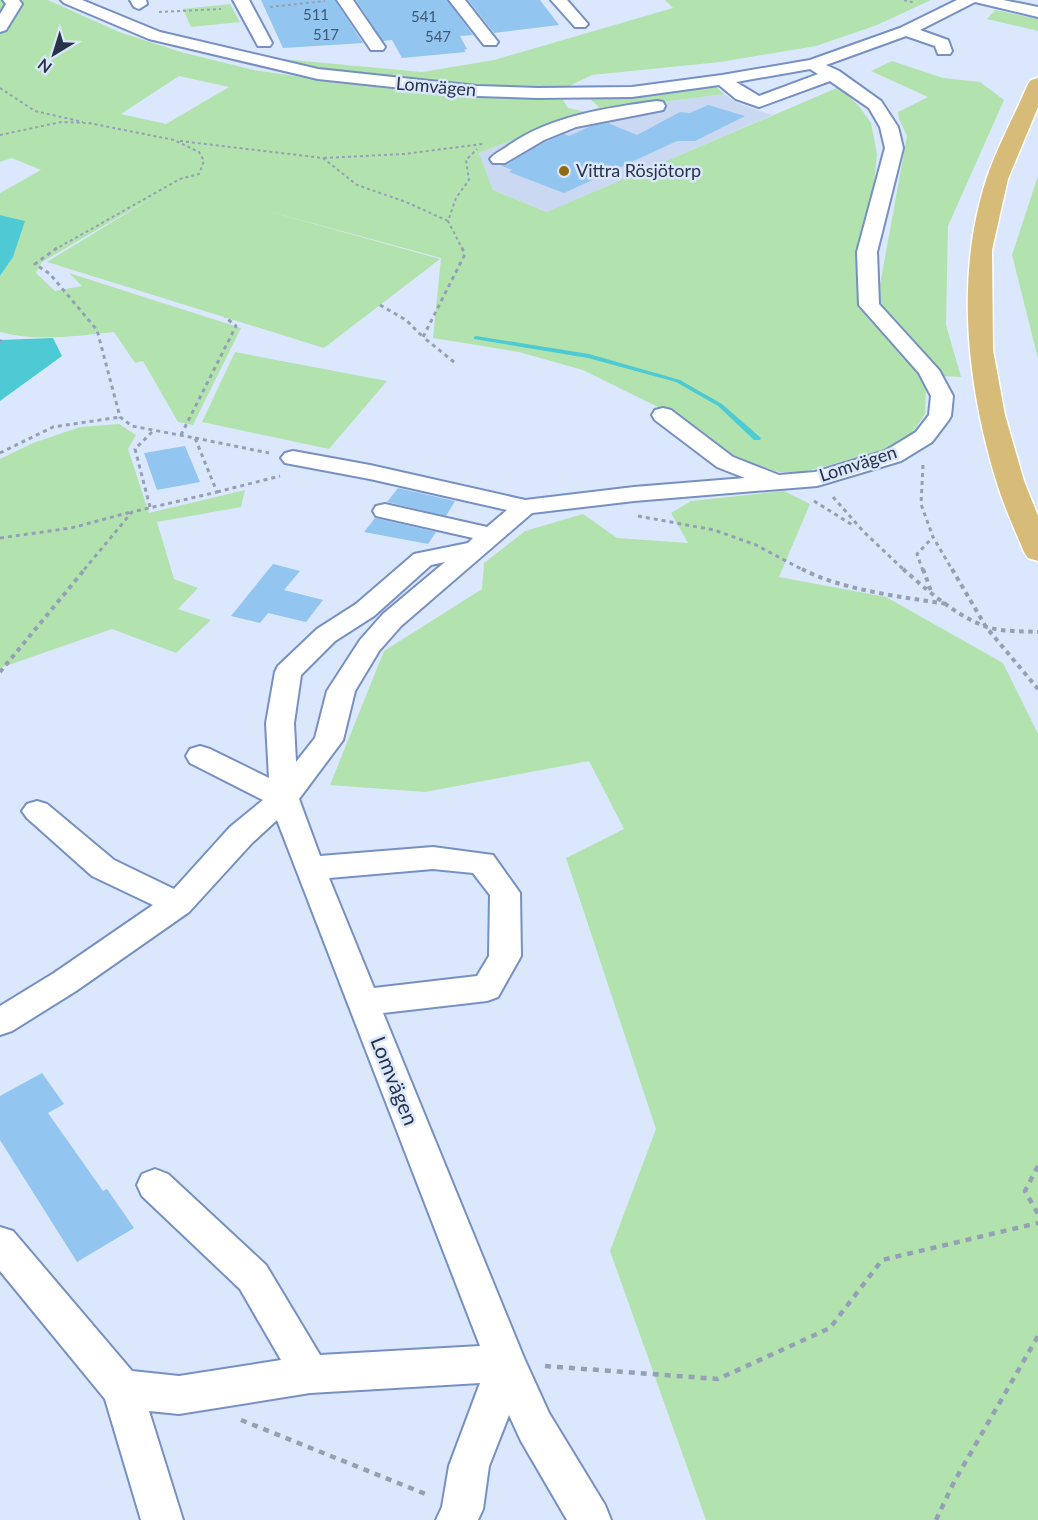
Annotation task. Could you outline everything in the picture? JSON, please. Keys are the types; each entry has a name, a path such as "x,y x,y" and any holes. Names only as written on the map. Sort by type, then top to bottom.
{"main road":[{"path":"1038,84 997,179 981,250 981,350 992,415 1004,459 1038,552"}],"street":[{"path":"0,27 14,4 11,0"},
{"name":"Lomvägen","path":"69,0 155,36 318,74 392,84 477,91 580,93 632,92 722,80 813,64 906,31 969,0"},
{"path":"241,0 264,43"},
{"path":"345,0 377,47"},
{"path":"457,0 490,42"},
{"path":"559,0 580,24"},
{"path":"981,0 1038,12"},
{"path":"906,31 942,43 944,51"},
{"name":"Lomvägen","path":"294,458 525,507 588,499 817,479 893,456 924,437 940,416 942,396 928,370 869,305 867,252 894,148 889,127 875,105 833,74 813,64"},
{"path":"722,80 742,95 759,102 833,74"},
{"path":"719,98 742,95"},
{"path":"499,159 522,144 566,125 597,116 671,104"},
{"path":"663,415 725,462 777,482"},
{"path":"0,1022 65,982 178,904 241,836 284,798 329,740 341,691 369,646 379,615 423,559 485,542 525,507"},
{"path":"385,511 485,542"},
{"name":"Lomvägen","path":"379,615 326,635 288,672 280,723 284,798 506,1363 535,1427 590,1520"},
{"path":"200,756 284,798"},
{"path":"37,811 103,868 178,904"},
{"path":"310,868 433,858 482,863 505,893 504,956 487,988 363,1002"},
{"path":"155,1185 254,1277 310,1374"},
{"path":"0,1243 123,1389 162,1520"},
{"path":"123,1389 179,1395 310,1374 506,1363 470,1466 460,1514"}],"path":[{"path":"0,88 35,111 89,123 174,140 323,158 426,153 483,144"},
{"path":"0,135 61,122 89,123"},
{"path":"448,221 456,198 469,180 466,160 491,139"},
{"path":"174,140 199,152 204,161 199,174 180,179 46,254 35,264 50,274 97,330 120,417 132,426 294,458"},
{"path":"323,158 357,185 406,202 448,221 465,254 423,338"},
{"path":"380,305 406,320 423,338 454,362"},
{"path":"181,435 236,326 225,317"},
{"path":"0,453 53,427 120,417"},
{"path":"150,507 135,450 154,430"},
{"path":"924,437 921,504 933,537 986,627 1038,690"},
{"path":"195,438 217,492"},
{"path":"0,538 71,528 327,465"},
{"path":"817,479 862,531 947,604 986,627 1038,632"},
{"path":"777,482 862,531"},
{"path":"588,499 603,506 633,513 643,519 714,530 756,545 817,577 893,595 947,604"},
{"path":"0,672 132,512"},
{"path":"931,592 917,555 933,537"},
{"path":"1038,1167 1025,1191 1038,1214"},
{"path":"506,1363 718,1379 830,1328 882,1260 1038,1223"},
{"path":"936,1520 954,1482 1038,1336"},
{"path":"233,1417 460,1514"}],"shaded area":[{"name":"Vittra Rösjötorp","path":"724,94 737,103 772,115 548,212 493,190 479,153 599,107 617,108"}],"green space":[{"path":"0,0 48,0 119,32 181,52 254,70 447,95 563,100 568,108 586,112 479,153 493,190 547,212 839,87 859,106 871,123 877,154 862,307 921,368 926,387 925,414 905,444 804,472 778,472 731,455 668,412 583,370 519,352 433,338 441,258 246,205 440,259 324,348 47,262 153,197 42,262 36,273 55,291 82,286 69,273 241,328 193,425 178,422 143,361 135,363 114,332 28,337 0,332 0,276 13,257 24,221 0,215 0,193 41,170 12,158 0,162","holes":["179,76 229,87 166,124 121,114"]},
{"path":"665,0 931,0 877,25 816,46 720,62 592,75 565,88 491,88 332,71 271,58 422,72 494,60 673,8"},
{"path":"230,4 240,22 191,27 183,9"},
{"path":"995,10 1038,19 1038,31 987,19"},
{"path":"892,61 943,78 980,82 1004,100 948,226 946,325 961,377 941,376 885,318 878,296 907,136 898,112 928,97 871,71"},
{"path":"714,85 724,94 617,108 599,107 589,98 648,95"},
{"path":"1038,176 1038,359 1012,255"},
{"path":"235,352 387,381 329,449 202,422"},
{"path":"119,424 136,435 128,449 149,513 245,490 241,507 157,522 174,579 198,588 178,609 211,620 176,653 112,629 0,668 0,459 33,443 80,427"},
{"path":"784,491 810,504 779,577 886,597 1003,663 1038,734 1038,1520 706,1520 610,1251 656,1129 566,858 624,829 589,761 425,792 330,785 384,651 482,589 484,563 525,531 583,514 617,538 688,543 671,513 691,501"}],"water":[{"path":"0,215 25,221 13,257 0,276"},
{"path":"53,338 62,356 0,401 0,340"}],"building":[{"path":"261,0 335,0 363,43 283,48"},
{"path":"356,0 447,0 473,35 460,36 467,49 464,50 466,52 402,58 392,40 383,41"},
{"path":"468,0 540,0 559,25 494,33"},
{"path":"708,105 745,116 695,141 677,141 564,193 509,172 512,170 500,165 506,165 545,142 564,134 569,136 591,126 608,123 637,135 680,112 690,113"},
{"path":"185,446 200,482 157,490 144,453"},
{"path":"398,488 455,501 446,516 387,502"},
{"path":"375,518 436,532 428,544 364,532"},
{"path":"273,564 300,571 284,590 323,600 306,622 268,613 260,623 231,616"},
{"path":"42,1073 64,1104 48,1113 103,1191 107,1189 134,1228 77,1262 0,1140 0,1096"}],"waterway":[{"path":"476,338 589,356 678,381 720,405 757,438"}],"place":[{"name":"Vittra Rösjötorp","path":"564,171"}]}
